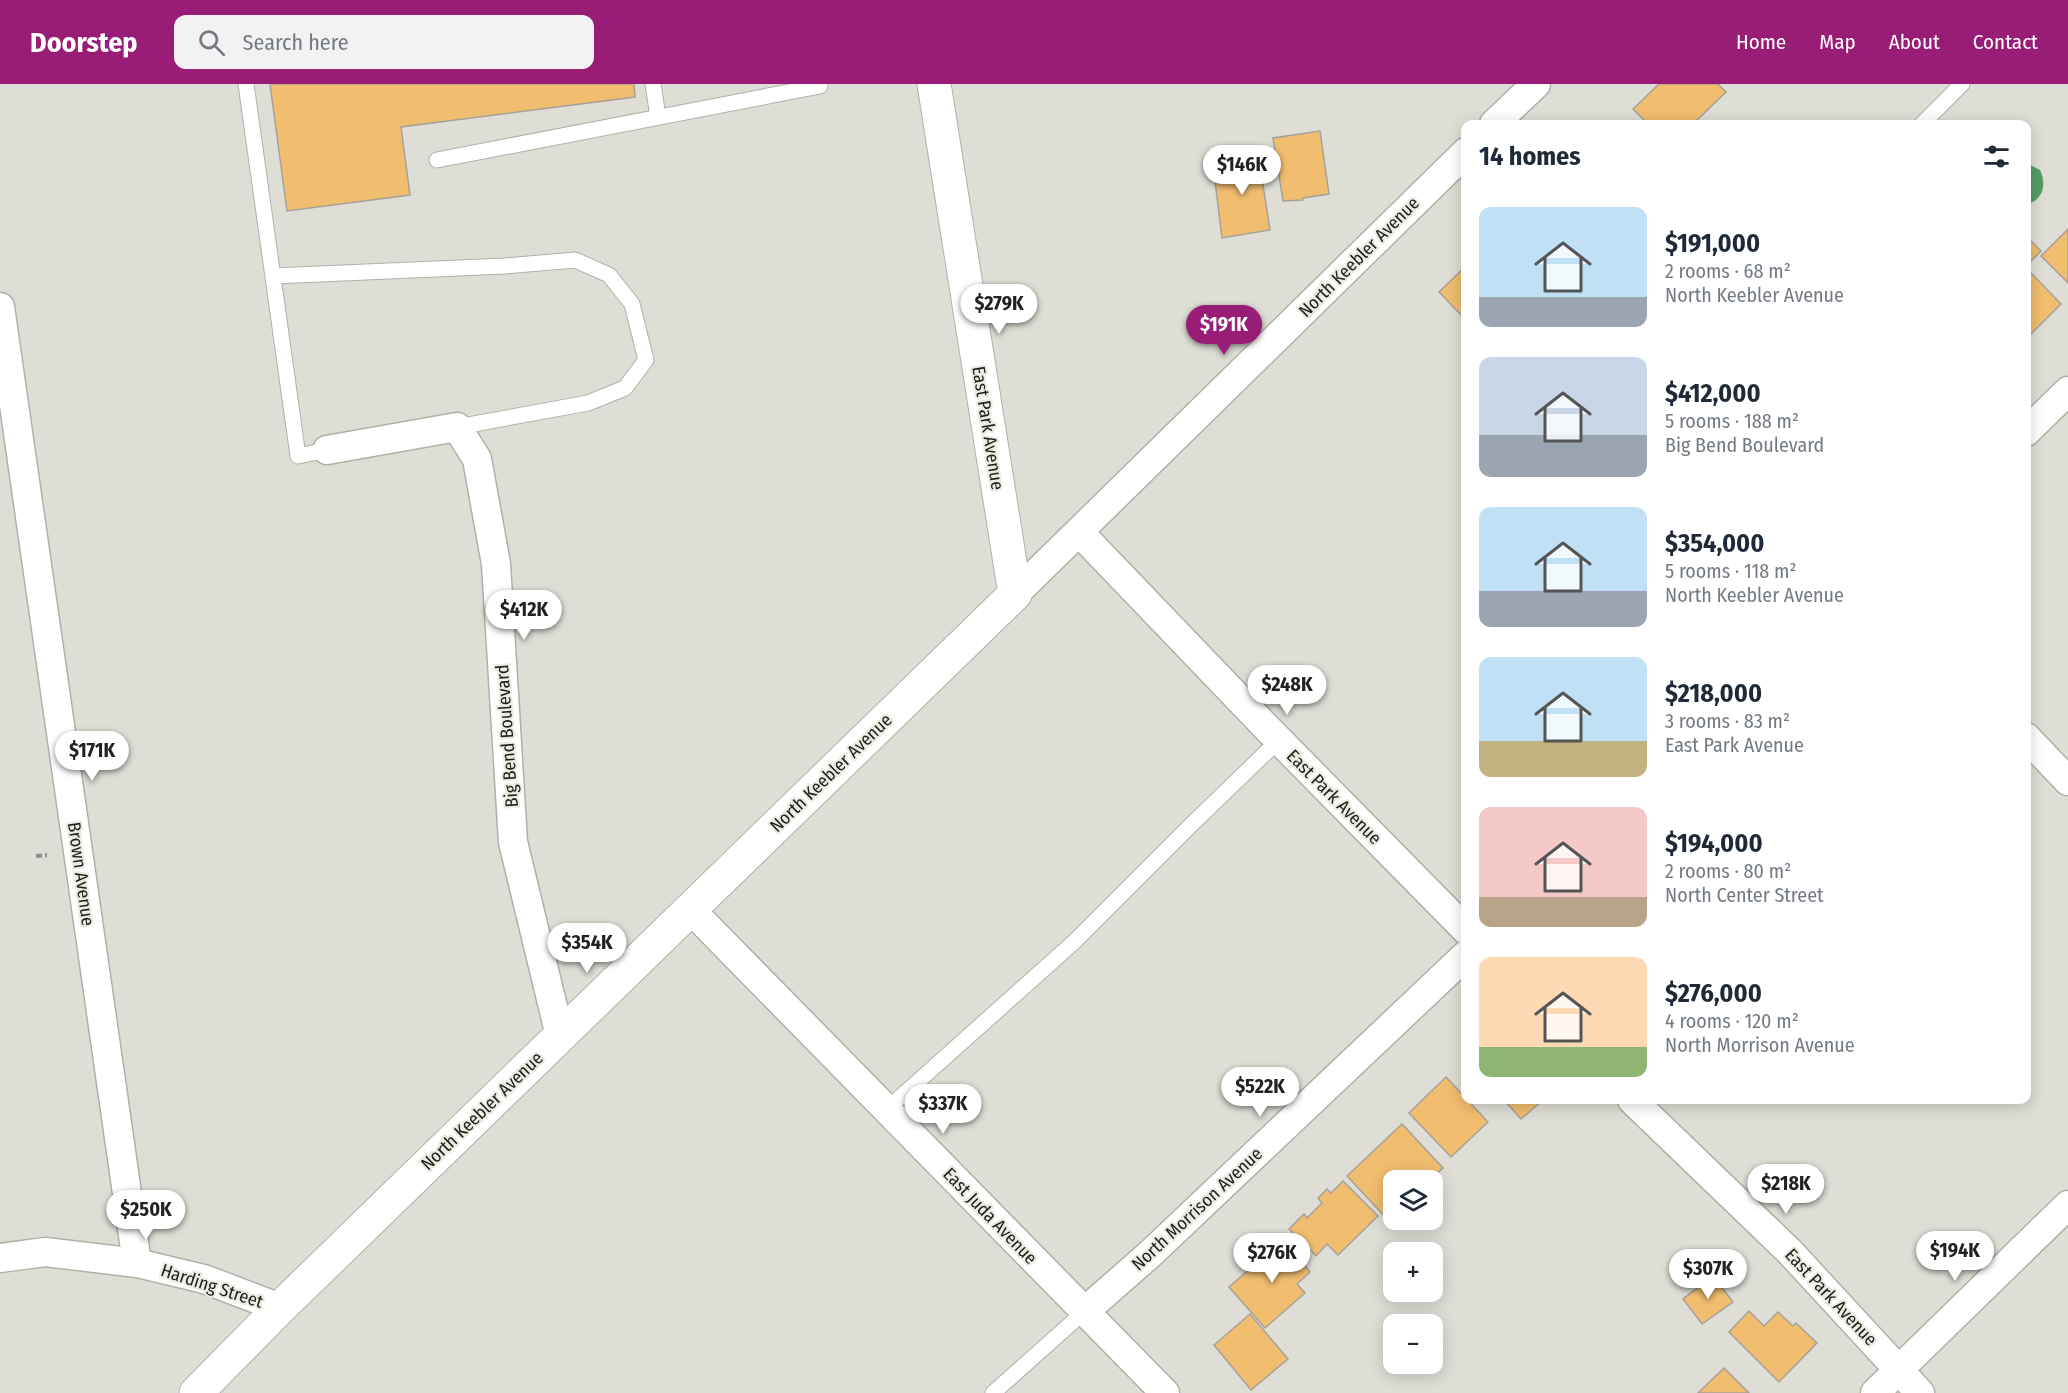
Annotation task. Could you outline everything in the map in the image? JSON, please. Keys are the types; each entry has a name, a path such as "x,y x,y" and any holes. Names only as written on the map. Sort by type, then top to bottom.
{"street":[{"name":"East Park Avenue","path":"934,84 1016,594"},
{"path":"1498,120 1536,84"},
{"name":"North Keebler Avenue","path":"196,1393 280,1308 1016,594 1461,157"},
{"name":"Brown Avenue","path":"0,307 7,404 137,1263"},
{"path":"2031,427 2068,391"},
{"path":"327,450 457,427"},
{"name":"Big Bend Boulevard","path":"457,427 477,459 496,564 513,842 560,1036"},
{"name":"East Park Avenue","path":"1079,532 1461,925"},
{"path":"2031,742 2068,781"},
{"name":"East Juda Avenue","path":"690,909 1165,1393"},
{"name":"North Morrison Avenue","path":"1084,1312 1150,1254 1461,961"},
{"name":"East Park Avenue","path":"1636,1104 1790,1252 1920,1393"},
{"path":"1875,1393 2068,1205"},
{"name":"Harding Street","path":"0,1258 45,1252 137,1263 204,1279 280,1308"}],"lane":[{"path":"246,84 298,456 327,450"},
{"path":"653,84 658,117"},
{"path":"1926,120 1962,84"},
{"path":"436,160 820,86"},
{"path":"273,276 505,266 575,260 609,275 632,304 646,360 625,388 588,403 457,427"},
{"path":"885,1110 1074,942 1279,740"},
{"path":"993,1393 1084,1312"}],"shaded area":[{"path":"2031,166 2040,170 2043,181 2040,195 2032,202"}],"building":[{"path":"270,84 634,84 635,97 401,127 410,195 287,211"},
{"path":"1659,84 1718,84 1726,92 1697,120 1644,120 1633,109"},
{"path":"1320,131 1329,194 1303,198 1303,200 1283,201 1273,138"},
{"path":"1257,147 1270,230 1222,238 1214,173 1237,170 1234,150"},
{"path":"2068,229 2068,283 2041,256"},
{"path":"2031,241 2041,251 2031,261"},
{"path":"1461,271 1461,315 1439,292"},
{"path":"2031,273 2061,304 2031,334"},
{"path":"1446,1077 1461,1093 1461,1104 1471,1104 1488,1122 1451,1157 1409,1113"},
{"path":"1508,1104 1538,1104 1521,1119"},
{"path":"1402,1124 1443,1168 1441,1170 1383,1170 1383,1215 1347,1176"},
{"path":"1343,1181 1378,1216 1338,1255 1327,1244 1316,1256 1289,1229 1304,1214 1307,1218 1322,1203 1318,1198 1327,1189 1331,1193"},
{"path":"1283,1240 1310,1272 1297,1284 1305,1293 1265,1328 1229,1287"},
{"path":"1713,1276 1733,1302 1702,1324 1683,1299"},
{"path":"1749,1311 1764,1326 1778,1312 1793,1326 1796,1323 1817,1343 1779,1382 1729,1332"},
{"path":"1250,1314 1288,1359 1251,1390 1214,1345"},
{"path":"1724,1368 1749,1393 1698,1393"}]}
